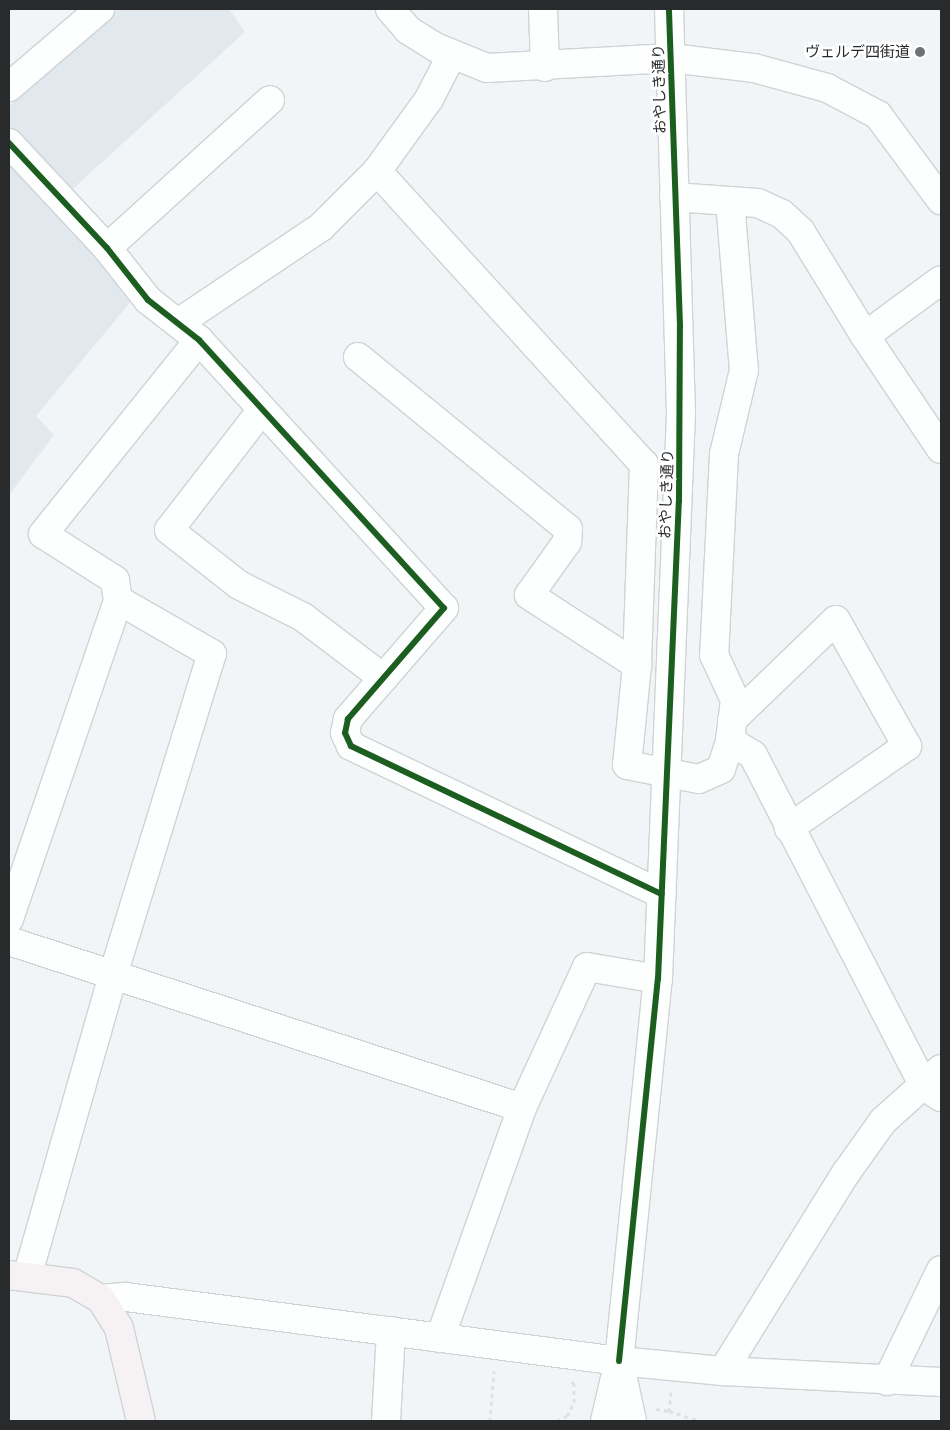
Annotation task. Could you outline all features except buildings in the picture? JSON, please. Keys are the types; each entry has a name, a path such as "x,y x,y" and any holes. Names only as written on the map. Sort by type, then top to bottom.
{"main road":[{"path":"18,1276 73,1283 101,1299 119,1328 142,1421"}],"street":[{"path":"9,87 100,9"},
{"path":"390,9 408,30 451,56 487,68 545,67 671,58 754,68 827,88 878,115 916,162 941,200"},
{"path":"543,9 545,67"},
{"name":"おやしき通り","path":"619,1361 658,979 664,775 681,413 669,9"},
{"path":"178,324 321,227 377,171 429,98 451,56"},
{"path":"107,248 270,100"},
{"path":"9,143 107,248 148,300 199,340 261,411 444,608 348,719 345,733 351,746 661,894"},
{"path":"377,171 644,464 637,665 627,765 664,775 699,779 721,768 731,731 735,700 714,655 724,454 744,370 730,201"},
{"path":"674,197 758,203 782,214 801,232 865,336 941,449"},
{"path":"865,336 941,280"},
{"path":"9,919 118,600 115,580 42,534 199,340"},
{"path":"358,357 568,529 567,542 529,595 637,665"},
{"path":"261,411 169,530 239,585 303,617 384,678"},
{"path":"18,1276 212,654 118,600"},
{"path":"731,731 836,620 907,746 790,828"},
{"path":"723,1371 846,1173 884,1121 935,1084 790,828 753,755 731,731"},
{"path":"9,941 522,1108"},
{"path":"440,1338 522,1108 587,967 658,979"},
{"path":"887,1381 941,1270"},
{"path":"101,1299 126,1297 619,1361 723,1371 887,1381 941,1382"},
{"path":"386,1421 390,1331"},
{"path":"619,1361 641,1415"},
{"path":"605,1421 619,1361"}],"path":[{"path":"490,1421 495,1365"},
{"path":"557,1421 567,1416 574,1402 574,1383 565,1379"},
{"path":"669,1411 672,1386"},
{"path":"641,1415 669,1411 699,1421"}],"shaded area":[{"path":"118,9 229,9 245,32 54,206 133,299 36,416 54,435 9,495 9,106"}],"cycle path":[{"path":"619,1361 658,979 679,501 680,326 669,9"},
{"path":"9,143 107,248 148,300 199,340 444,608 348,719 345,733 351,746 661,894"}],"place":[{"name":"ヴェルデ四街道","path":"920,52"}]}
